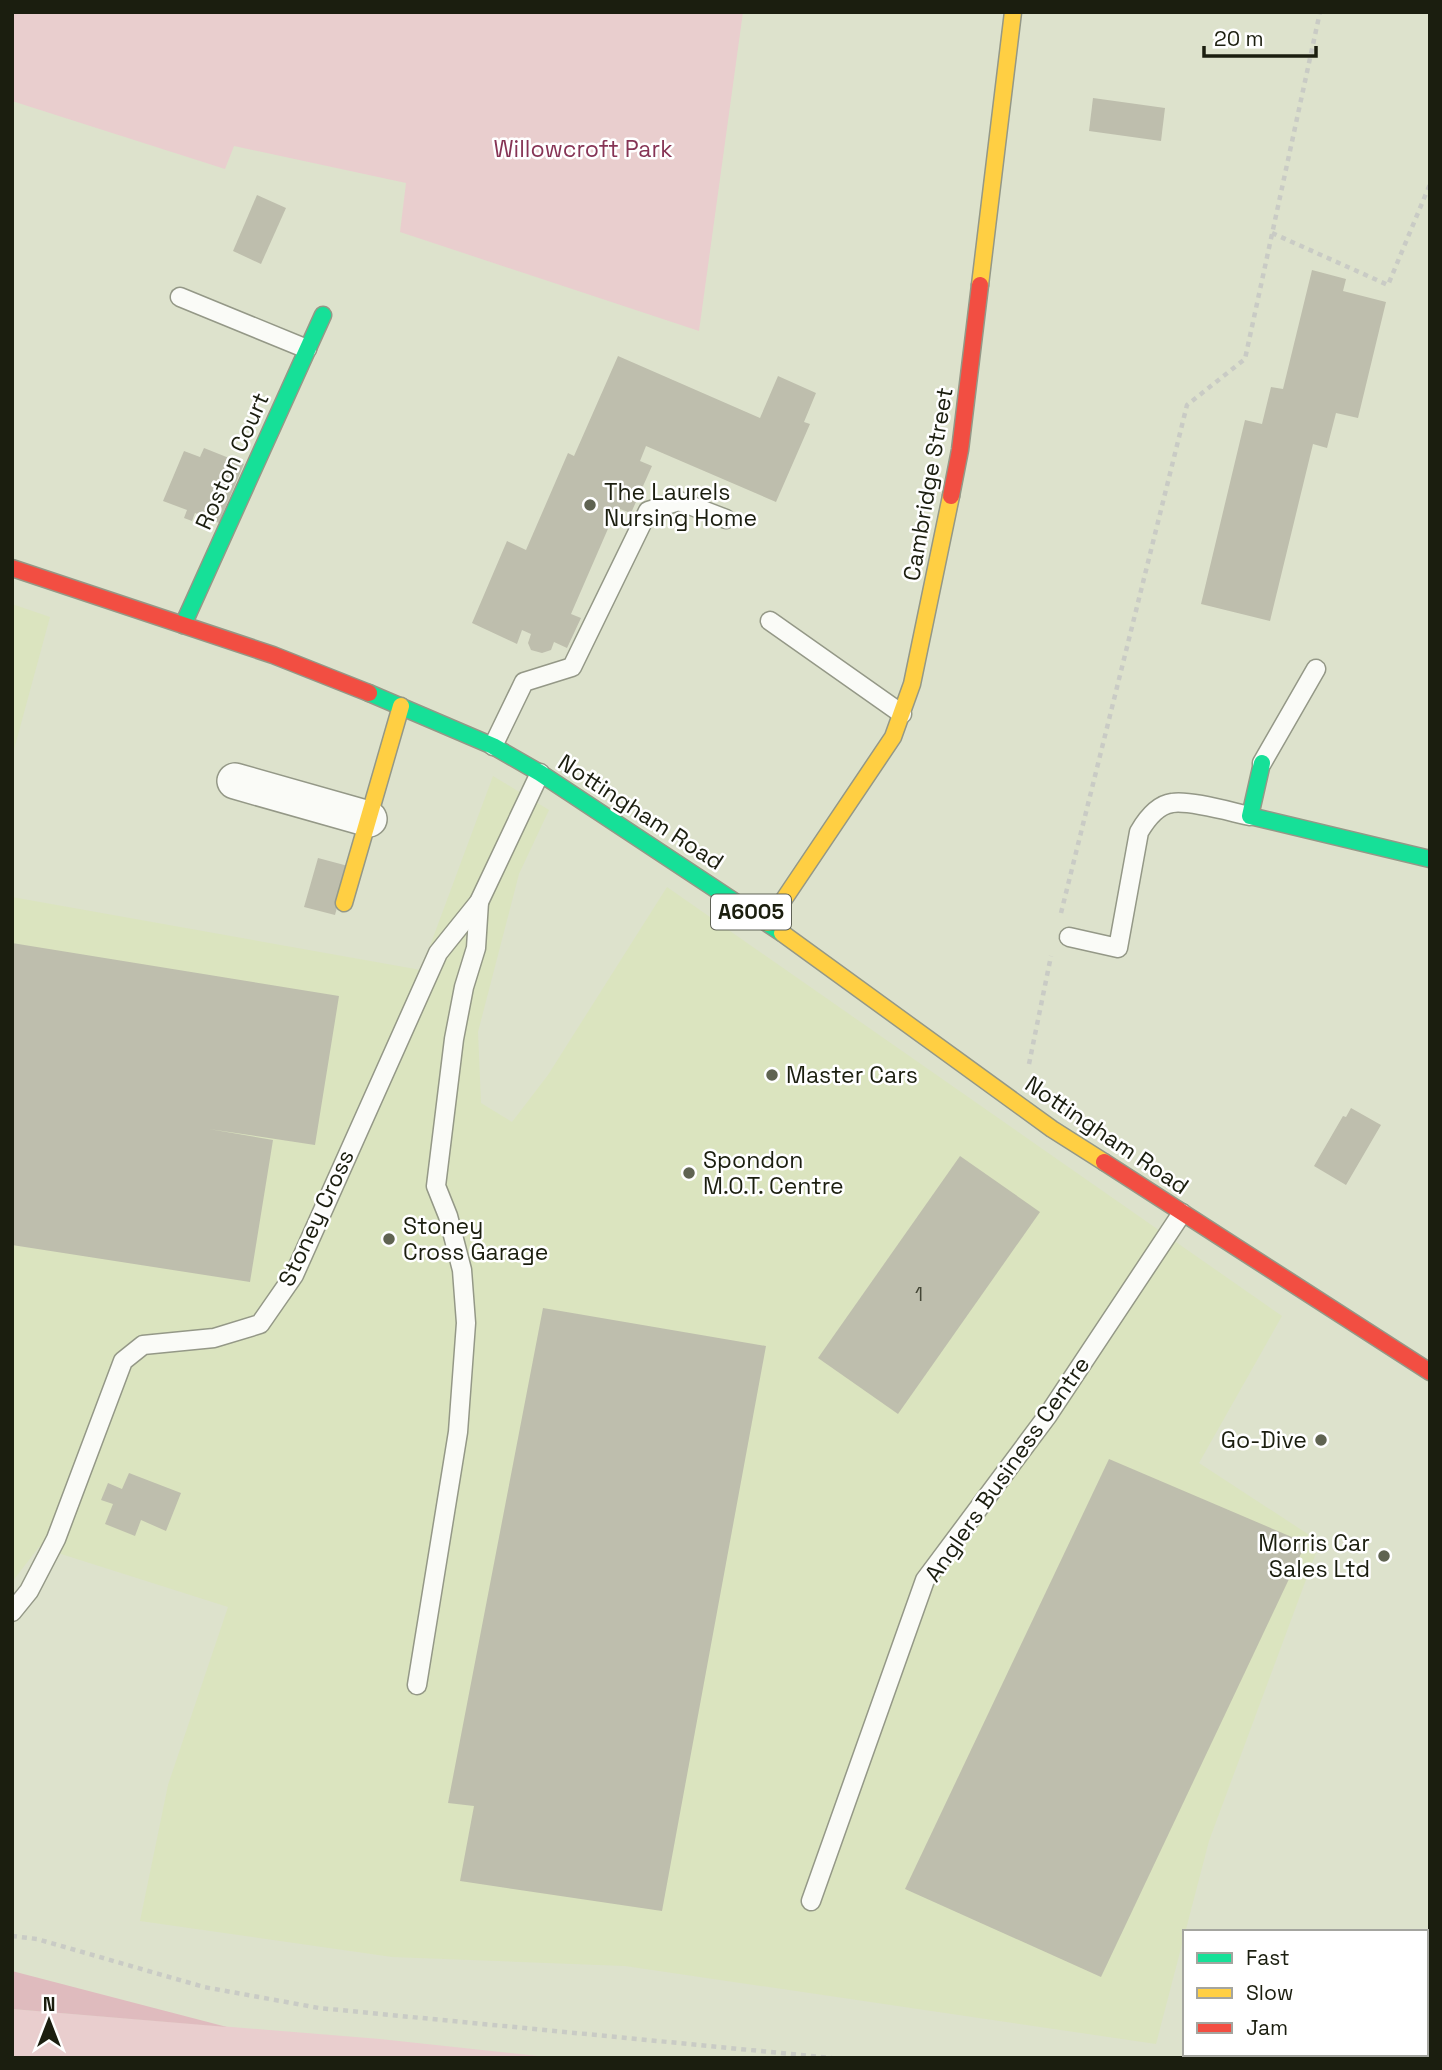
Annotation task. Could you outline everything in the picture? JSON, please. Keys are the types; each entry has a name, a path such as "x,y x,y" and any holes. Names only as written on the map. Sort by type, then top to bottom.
{"street":[{"name":"Cambridge Street","path":"768,923 861,788 893,737 902,714 930,604 960,450 1013,12"},
{"name":"Roston Court","path":"183,625 323,315"},
{"name":"Nottingham Road","path":"13,569 273,655 401,706 493,747 540,773 768,923 1052,1129 1430,1372"},
{"path":"344,903 401,706"},
{"path":"1262,763 1250,816 1430,859"},
{"path":"235,781 369,818"}],"lane":[{"path":"180,297 307,349"},
{"path":"493,747 524,682 572,667 648,511 679,501 726,519"},
{"path":"770,621 902,714"},
{"path":"1262,763 1316,669"},
{"name":"Stoney Cross","path":"12,1612 29,1591 56,1539 123,1361 143,1345 214,1338 260,1324 294,1275 438,953 479,902 540,773"},
{"path":"1062,936 1118,948 1139,832 1147,819 1159,809 1172,803 1250,816"},
{"path":"417,1685 458,1432 466,1323 462,1270 448,1216 436,1186 454,1039 464,987 476,948 479,902"},
{"name":"Anglers Business Centre","path":"811,1901 925,1580 1048,1415 1182,1213"}],"path":[{"path":"1021,1106 1187,405 1245,359 1320,12"},
{"path":"1272,233 1388,285 1430,184"},
{"path":"12,1936 37,1939 204,1987 319,2008 832,2058"}],"shaded area":[{"path":"12,604 50,617 12,757"},
{"path":"493,776 549,810 519,874 478,1032 481,1103 512,1122 548,1075 667,887 1282,1316 1199,1463 1320,1542 1209,1841 1186,1930 1183,1930 1183,1941 1156,2044 625,1966 392,1957 140,1921 168,1785 228,1607 39,1547 12,1582 12,897 421,970"},
{"path":"12,1971 227,2027 12,2009"}],"green space":[{"name":"Willowcroft Park","path":"12,12 743,12 699,331 400,232 406,183 234,146 225,169 12,101"},
{"path":"12,2009 380,2039 557,2058 12,2058"}],"building":[{"path":"1093,98 1165,108 1161,141 1089,131"},
{"path":"257,195 286,208 261,264 233,251"},
{"path":"1312,270 1346,279 1343,291 1386,302 1358,418 1336,413 1327,448 1313,444 1270,621 1201,604 1245,420 1262,424 1271,387 1283,389"},
{"name":"The Laurels Nursing Home","path":"618,356 760,418 778,376 816,393 804,422 810,424 776,502 646,446 640,461 652,466 631,513 617,508 571,614 581,618 567,648 554,642 551,650 542,653 531,650 528,643 531,634 522,630 517,644 472,623 507,541 526,550 568,453 574,456"},
{"path":"204,448 244,464 219,523 195,513 192,521 184,518 187,510 163,501 184,451 200,457"},
{"path":"318,858 348,866 335,915 304,907"},
{"path":"12,943 339,996 315,1145 209,1129 273,1140 250,1282 12,1245"},
{"path":"1351,1108 1381,1125 1346,1185 1314,1166 1343,1116 1346,1117"},
{"path":"960,1156 1040,1212 898,1414 818,1358"},
{"path":"543,1308 766,1346 662,1911 460,1881 474,1806 448,1803"},
{"path":"1109,1459 1306,1543 1101,1977 905,1889"},
{"path":"129,1473 181,1493 166,1531 141,1520 135,1536 105,1524 113,1504 101,1500 108,1483 122,1489"},
{"path":"1361,2056 1406,2056 1405,2058"}],"traffic: fast":[{"path":"183,625 323,315"},
{"path":"369,693 493,746 540,773 782,933"},
{"path":"1262,763 1250,816 1430,859"}],"traffic: slow":[{"path":"980,285 1013,12"},
{"path":"768,923 893,737 912,684 951,496"},
{"path":"344,903 401,706"},
{"path":"782,933 1052,1129 1104,1162"}],"traffic: jam":[{"path":"951,496 960,450 980,285"},
{"path":"12,568 273,655 369,693"},
{"path":"1104,1162 1430,1372"}],"place":[{"name":"The Laurels Nursing Home","path":"590,505"},
{"name":"Master Cars","path":"772,1075"},
{"name":"Spondon M.O.T. Centre","path":"689,1173"},
{"name":"Stoney Cross Garage","path":"389,1239"},
{"name":"Go-Dive","path":"1321,1440"},
{"name":"Morris Car Sales Ltd","path":"1384,1556"}]}
